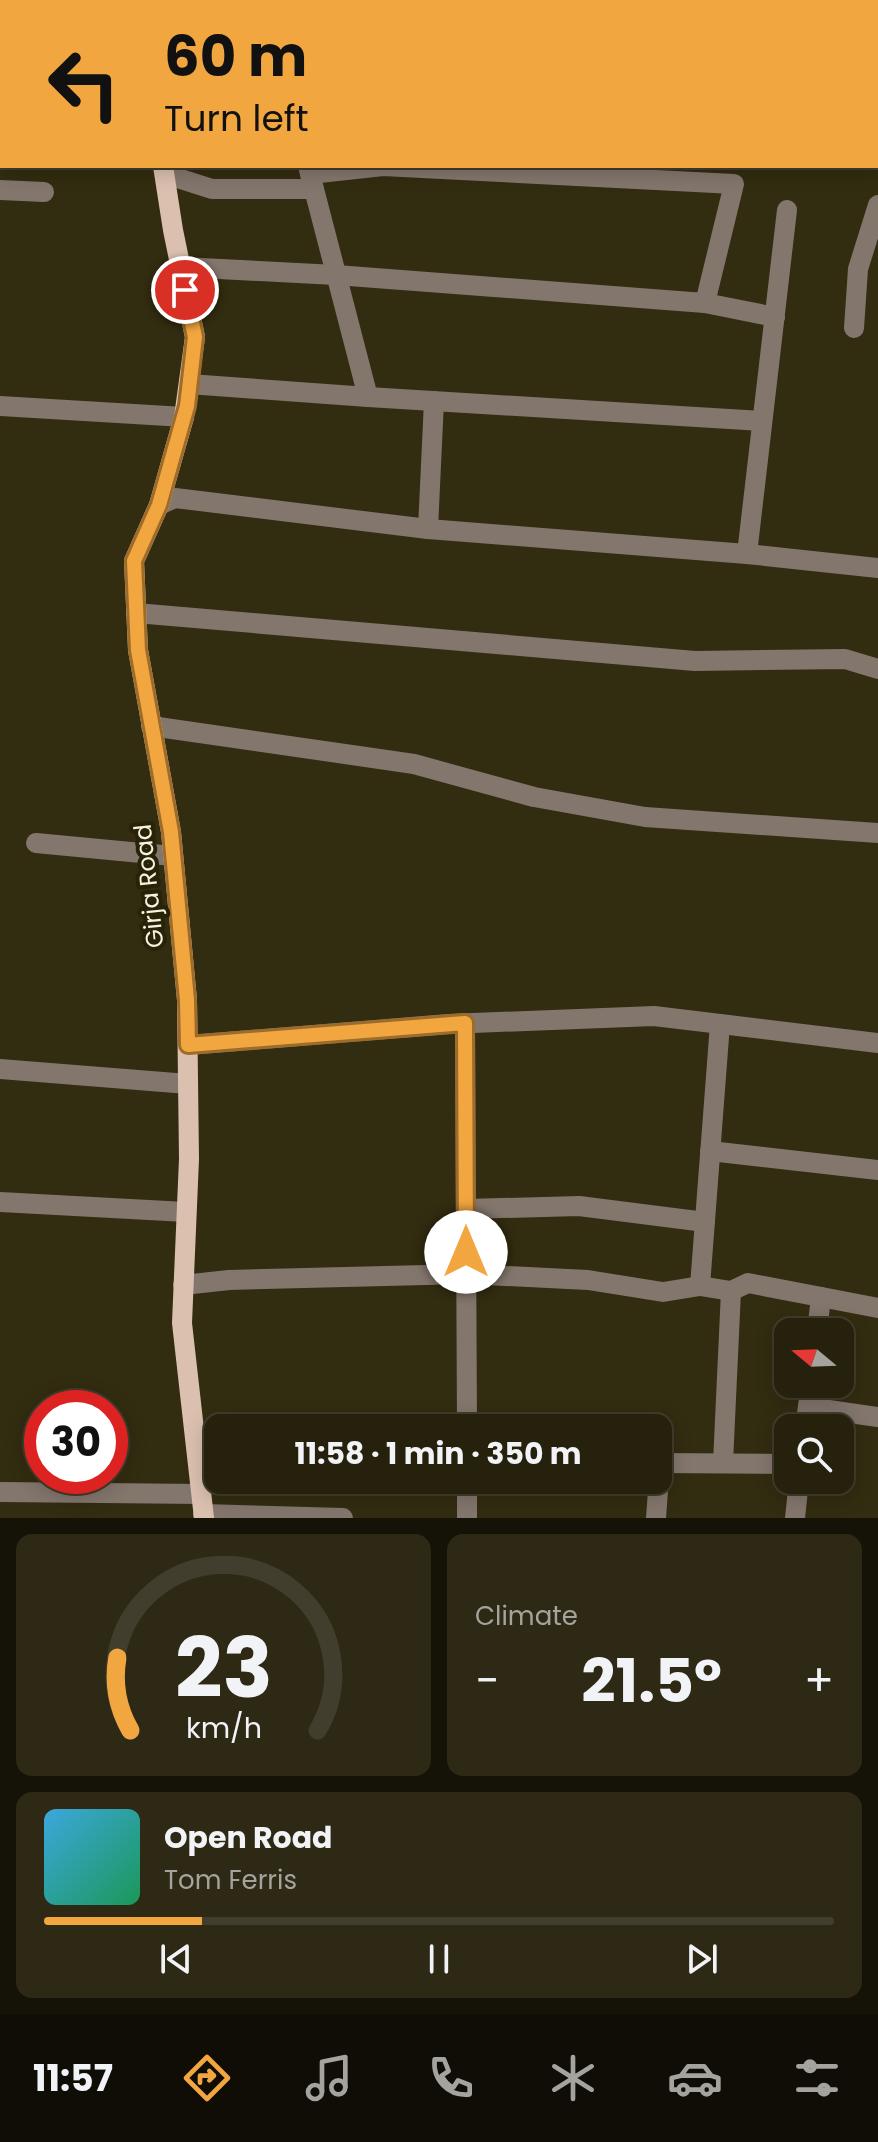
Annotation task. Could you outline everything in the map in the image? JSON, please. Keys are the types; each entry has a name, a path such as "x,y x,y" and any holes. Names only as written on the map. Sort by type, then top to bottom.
{"main road":[{"name":"Girja Road","path":"164,170 195,337 184,417 159,505 134,561 138,650 173,856 187,1000 189,1159 182,1323 203,1509"}],"street":[{"path":"164,170 212,189 369,168"},
{"path":"422,168 734,184 705,303"},
{"path":"311,176 368,397"},
{"path":"0,190 44,192"},
{"path":"854,328 858,269 878,205"},
{"path":"747,554 787,210"},
{"path":"181,267 336,275 705,303 775,317"},
{"path":"189,384 762,421"},
{"path":"428,529 434,401"},
{"path":"0,406 184,417"},
{"path":"159,505 175,498 428,529 747,554 878,568"},
{"path":"136,613 695,661 845,659 878,669"},
{"path":"151,726 414,764 534,797 645,817 878,833"},
{"path":"36,843 173,856"},
{"path":"188,1045 465,1023 654,1016 878,1043"},
{"path":"465,1023 467,1414"},
{"path":"700,1286 720,1024"},
{"path":"0,1069 188,1084"},
{"path":"710,1151 878,1170"},
{"path":"0,1202 186,1212"},
{"path":"466,1209 579,1206 705,1222"},
{"path":"183,1285 229,1280 466,1274 588,1280 663,1292 700,1286 731,1291 748,1283 878,1308"},
{"path":"723,1463 731,1291"},
{"path":"819,1318 821,1297"},
{"path":"807,1414 809,1398"},
{"path":"808,1407 878,1417"},
{"path":"672,1463 774,1464"},
{"path":"0,1492 343,1518"},
{"path":"467,1494 467,1518"},
{"path":"656,1518 657,1494"},
{"path":"795,1518 798,1494"}],"route":[{"path":"185,290 195,337 187,406 159,505 134,561 138,650 171,832 187,1000 188,1045 465,1023 466,1252"}]}
